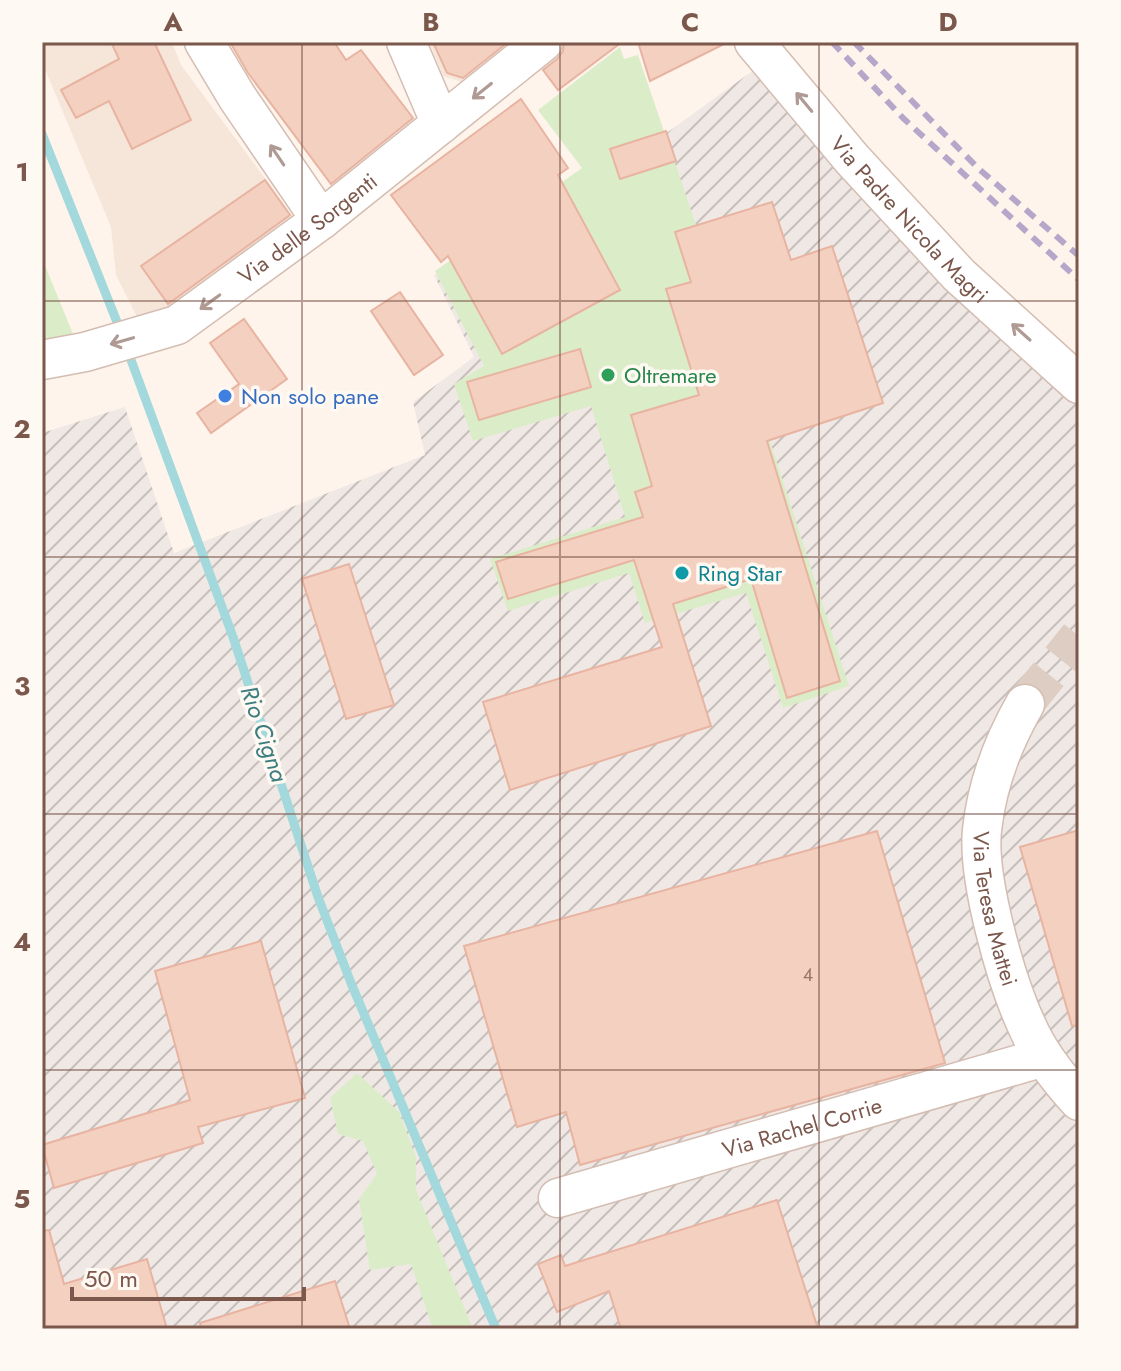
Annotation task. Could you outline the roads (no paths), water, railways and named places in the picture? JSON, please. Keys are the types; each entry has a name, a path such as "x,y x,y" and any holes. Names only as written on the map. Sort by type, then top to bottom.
{"street":[{"path":"204,42 237,97 321,220"},
{"path":"406,42 441,124"},
{"name":"Via delle Sorgenti","path":"42,360 85,352 177,325 321,220 543,42"},
{"name":"Via Padre Nicola Magri","path":"754,42 852,159 959,275 1079,384"},
{"name":"Via Teresa Mattei","path":"1025,704 1005,742 990,783 981,850 992,914 1027,1026 1044,1057 1079,1101"},
{"name":"Via Rachel Corrie","path":"558,1198 1044,1057"}],"waterway":[{"name":"Rio Cigna","path":"42,134 121,332"},
{"name":"Rio Cigna","path":"127,349 233,637 318,897 496,1329"}],"tunnel":[{"path":"1025,704 1079,636"}],"railway":[{"path":"832,42 903,118 1079,280"},
{"path":"854,42 979,169 1079,256"}],"place":[{"name":"Oltremare","path":"608,375"},
{"name":"Non solo pane","path":"225,396"},
{"name":"Ring Star","path":"682,573"}]}
